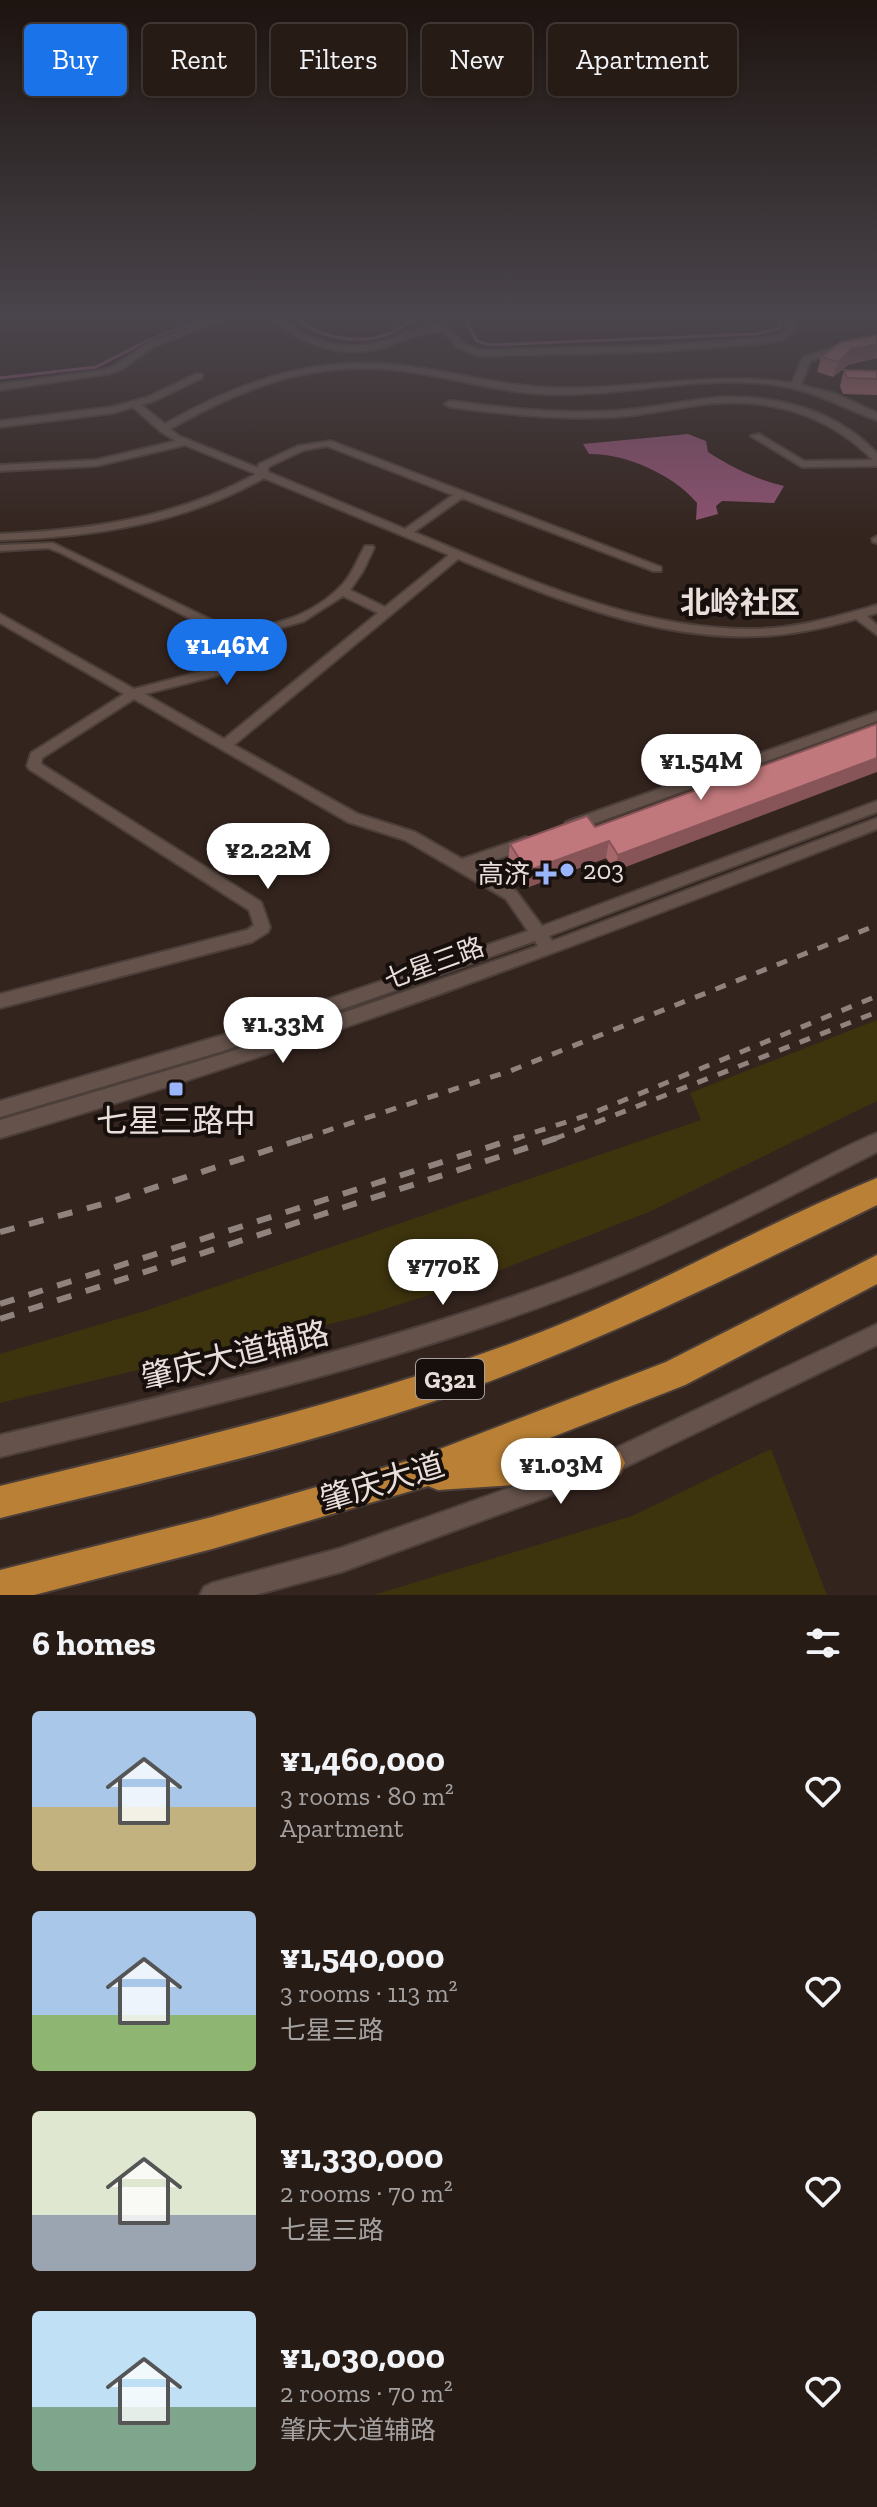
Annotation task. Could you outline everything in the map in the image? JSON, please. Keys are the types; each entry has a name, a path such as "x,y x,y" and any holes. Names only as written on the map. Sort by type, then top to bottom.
{"highway":[{"name":"G321","path":"0,1502 320,1420 535,1350 641,1304 877,1191"},
{"name":"肇庆大道","path":"0,1587 212,1533 414,1475 674,1374 877,1269"},
{"path":"414,1475 609,1463"}],"street":[{"path":"0,424 84,416 136,405 168,390"},
{"path":"163,429 236,390"},
{"path":"543,390 568,390"},
{"path":"736,390 738,400"},
{"path":"814,390 836,397 877,417"},
{"path":"450,404 580,415 738,400 778,405 819,417 856,438 877,461"},
{"path":"136,405 163,429 185,442 543,591 645,622 690,629 773,631 877,609"},
{"path":"756,436 802,464 877,461"},
{"path":"0,468 111,461 185,442"},
{"path":"263,474 263,466 276,457 328,443 657,569"},
{"path":"0,537 89,531 158,517 223,495 263,474"},
{"path":"406,533 462,493"},
{"path":"0,548 57,548 219,628 257,633 306,613 343,591 369,548"},
{"path":"225,745 457,554"},
{"path":"343,591 386,612"},
{"path":"859,615 877,631"},
{"path":"0,618 353,818 410,836 462,865 511,895 544,942"},
{"path":"0,1001 235,940 252,935 262,927 256,906 34,766 36,756 134,693 247,660 261,645 257,633"},
{"path":"551,834 877,716"},
{"name":"七星三路","path":"0,1129 290,1041 544,942 877,806"},
{"name":"七星三路","path":"0,1109 271,1029 544,942 877,823"},
{"path":"462,865 536,839"},
{"name":"肇庆大道辅路","path":"0,1446 266,1382 487,1315 685,1239 877,1142"},
{"path":"212,1595 341,1560 609,1463 877,1334"}],"shaded area":[{"path":"688,434 706,441 708,452 726,463 784,486 774,503 722,501 716,506 718,514 696,520 697,503 675,483 633,462 589,454 583,444"},
{"path":"877,1020 877,1101 649,1212 467,1283 363,1316 0,1403 0,1354 145,1311 701,1120 690,1093"},
{"path":"771,1449 827,1595 374,1595 632,1516"}],"building":[{"path":"877,724 877,758 618,855 609,841 527,871 510,844 587,816 595,827"}],"railway":[{"path":"302,1139 510,1071 877,925"},
{"path":"514,1139 588,1115 877,996"},
{"path":"555,1139 877,1012"},
{"path":"0,1232 110,1202 308,1137"},
{"path":"0,1304 520,1137"},
{"path":"555,1139 560,1137"},
{"path":"0,1319 555,1139"}],"place":[{"name":"203","path":"567,870"},
{"name":"高济","path":"546,874"},
{"name":"七星三路中","path":"176,1089"}],"district":[{"name":"北岭社区","path":"740,603"}]}
